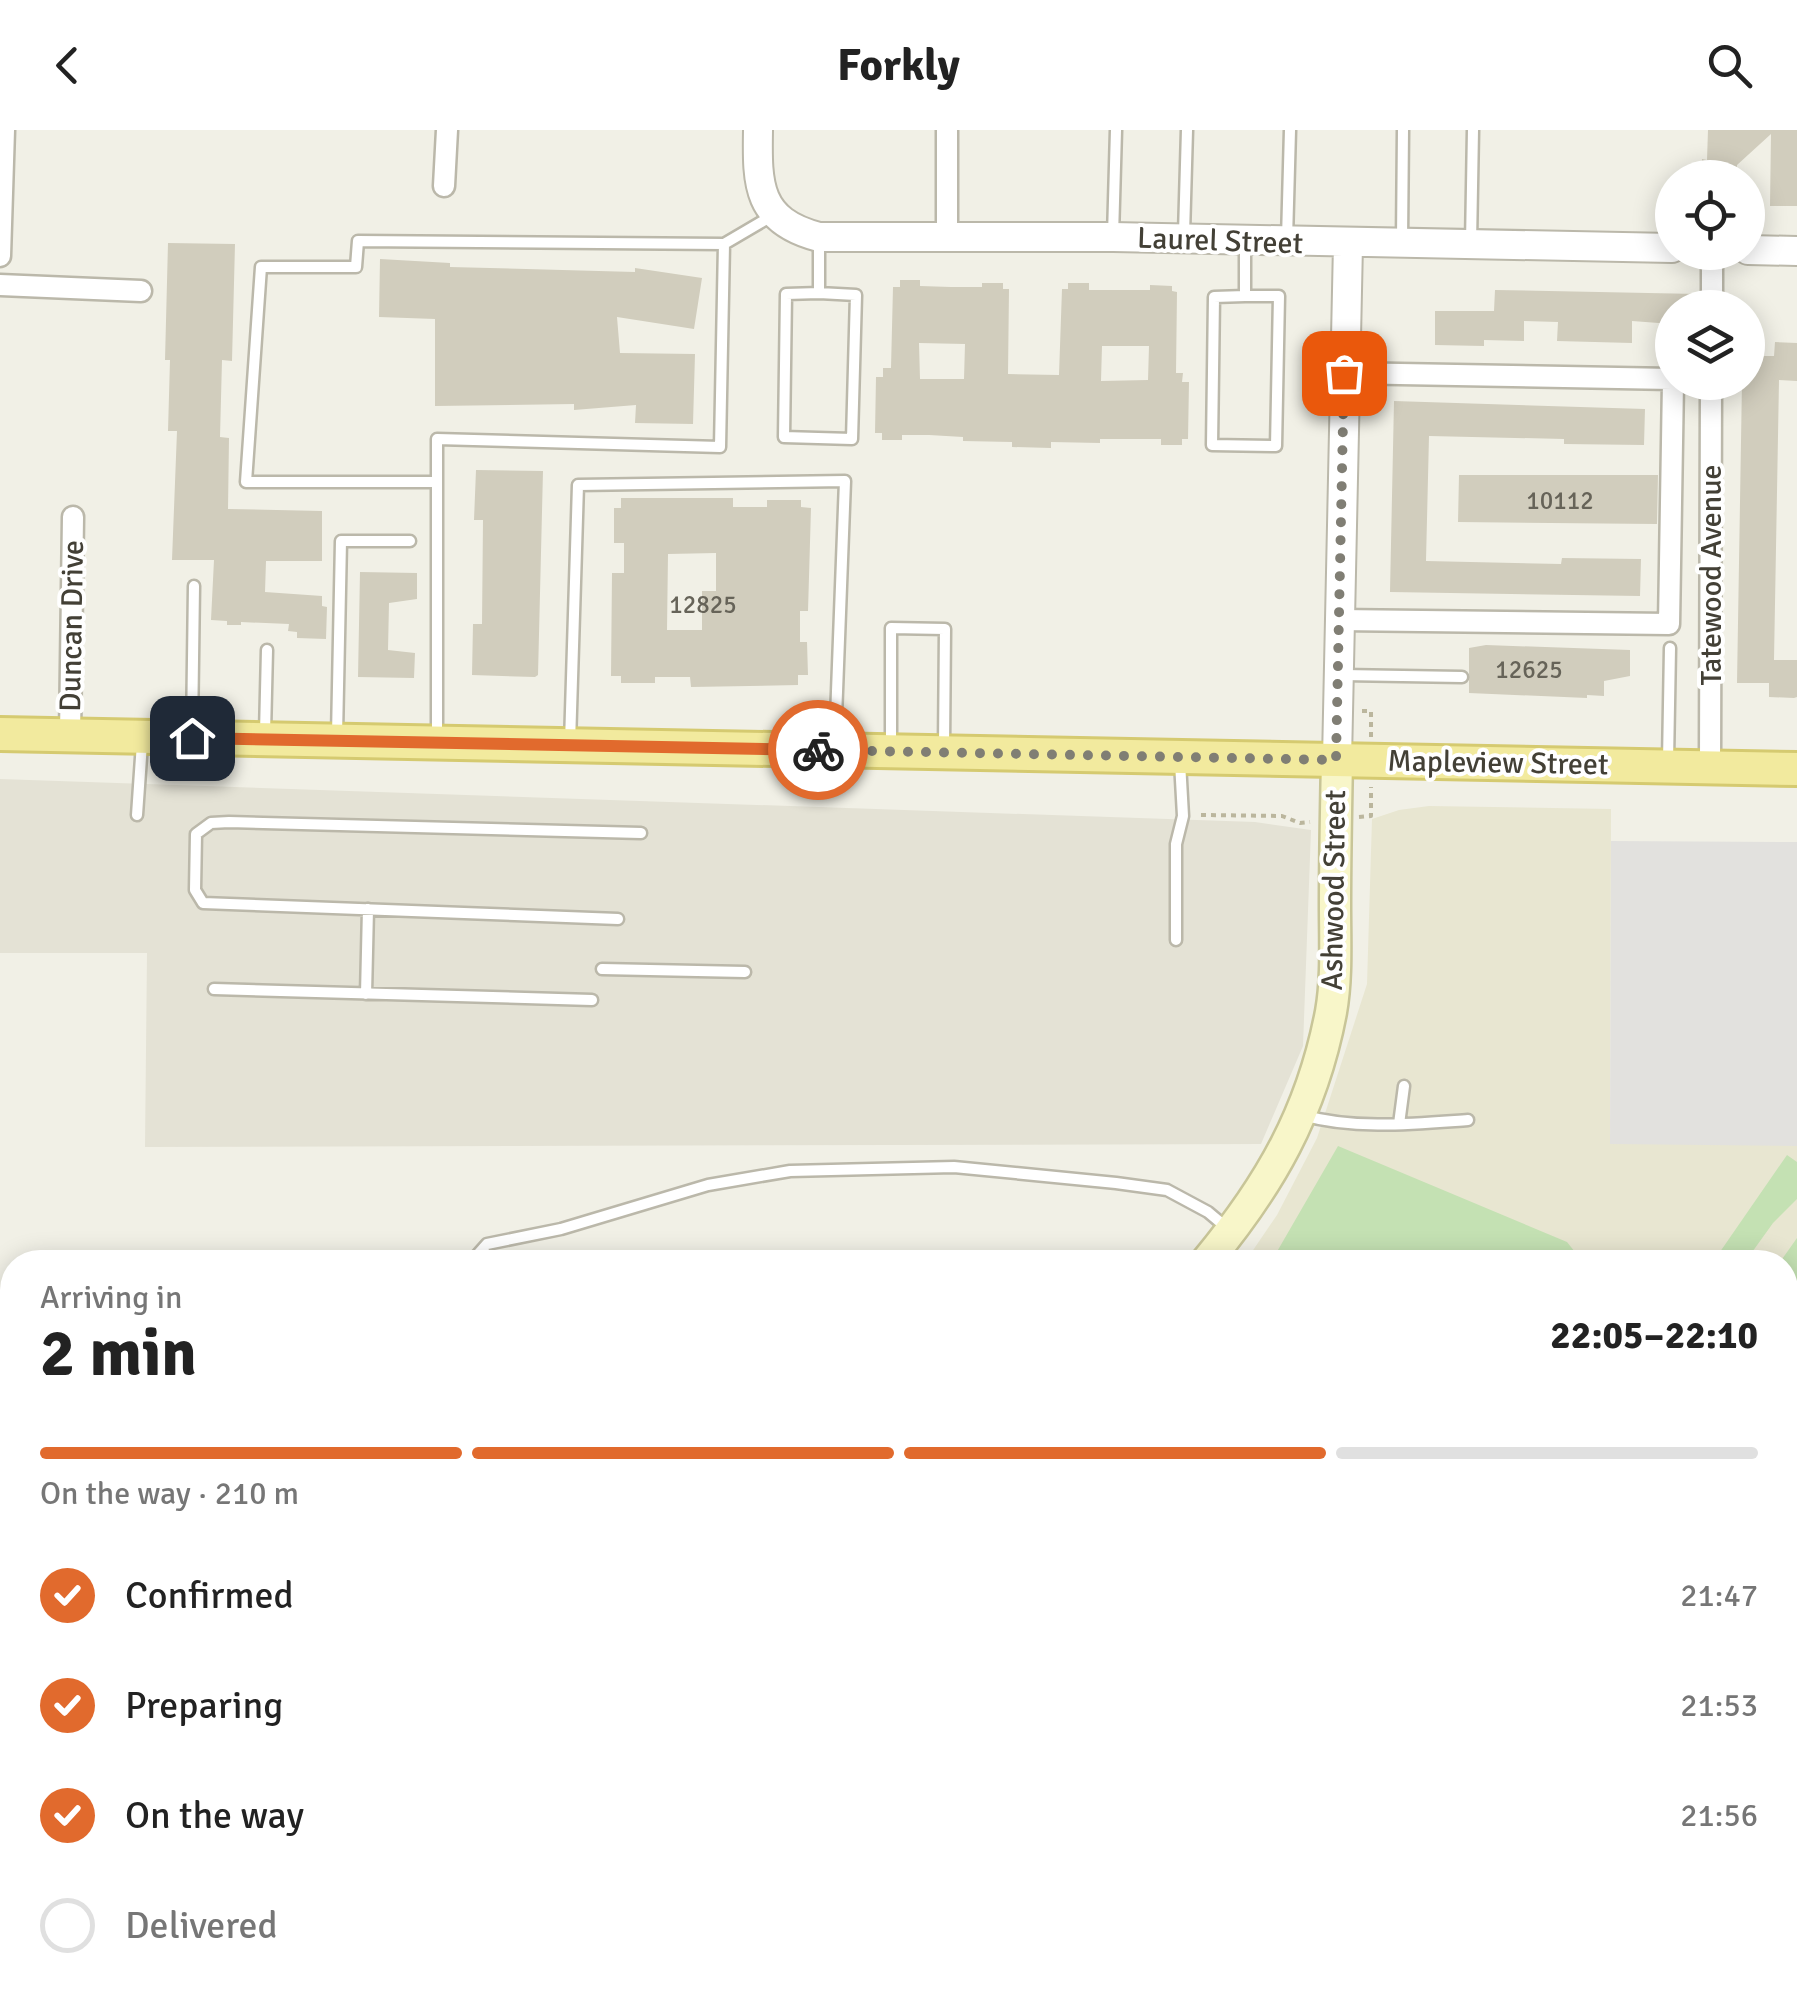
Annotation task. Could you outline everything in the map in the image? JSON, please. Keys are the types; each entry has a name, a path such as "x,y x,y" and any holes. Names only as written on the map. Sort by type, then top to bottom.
{"main road":[{"name":"Mapleview Street","path":"0,734 1797,769"},
{"name":"Ashwood Street","path":"1216,1250 1264,1187 1292,1139 1316,1074 1332,1009 1336,760"}],"street":[{"path":"0,256 4,130"},
{"path":"444,186 447,130"},
{"path":"758,130 758,182 775,214"},
{"path":"947,130 947,238"},
{"name":"Laurel Street","path":"775,214 792,230 819,236 1113,237 1655,248"},
{"name":"Ashwood Street","path":"1336,760 1348,244"},
{"path":"1765,250 1797,251"},
{"path":"0,285 142,291"},
{"path":"1344,373 1655,380"},
{"path":"1339,620 1669,624 1673,400"},
{"name":"Tatewood Avenue","path":"1710,768 1712,400"},
{"name":"Duncan Drive","path":"70,735 73,517"}],"lane":[{"path":"1113,237 1116,130"},
{"path":"1184,240 1187,130"},
{"path":"1286,242 1290,130"},
{"path":"1402,242 1404,130"},
{"path":"1470,244 1473,130"},
{"path":"437,482 246,482 261,267 356,267 358,241 724,244 775,214"},
{"path":"819,236 819,293"},
{"path":"1245,242 1245,296"},
{"path":"437,743 437,439 720,447 724,244"},
{"path":"819,293 856,295 852,439 784,437 786,294 819,293"},
{"path":"1245,296 1278,296 1276,446 1212,445 1214,297 1245,296"},
{"path":"570,745 578,485 845,481 835,750"},
{"path":"337,741 341,541 410,541"},
{"path":"192,738 194,586"},
{"path":"892,751 891,628 909,628 945,629 944,752"},
{"path":"1668,767 1670,648"},
{"path":"264,739 267,650"},
{"path":"1338,674 1462,677"},
{"path":"137,815 143,737"},
{"path":"1176,940 1176,844 1183,816 1179,757"},
{"path":"618,918 203,903 195,890 196,834 210,822 641,833"},
{"path":"366,994 368,909"},
{"path":"602,969 745,972"},
{"path":"214,989 592,1000"},
{"path":"1399,1124 1404,1086"},
{"path":"1301,1115 1345,1123 1468,1120"},
{"path":"482,1250 487,1244 561,1228 708,1185 790,1171 954,1167 1166,1190 1208,1212 1232,1232"}],"path":[{"path":"1201,815 1282,816 1300,823"}],"shaded area":[{"path":"0,779 1255,822 1311,830 1303,1046 1261,1144 145,1147 147,953 0,953"},
{"path":"1429,806 1611,809 1610,1143 1797,1143 1797,1250 1253,1250 1277,1215 1317,1138 1367,984 1372,819"},
{"path":"1611,841 1797,842 1797,1146 1610,1144"}],"green space":[{"path":"1338,1146 1567,1242 1573,1250 1278,1250"},
{"path":"1787,1155 1797,1162 1797,1199 1754,1250 1721,1250"}],"building":[{"path":"1708,130 1797,130 1797,206 1770,206 1771,134 1742,160 1707,160"},
{"path":"168,243 235,244 232,361 222,360 220,437 229,438 228,509 322,511 322,561 266,561 265,592 322,596 322,606 327,607 326,639 297,638 297,632 288,631 289,624 227,625 227,621 211,620 214,560 172,560 177,431 168,431"},
{"path":"380,259 450,263 450,267 635,272 635,268 702,278 694,329 617,317 620,353 695,354 693,424 635,423 636,405 574,410 574,404 435,406 435,319 379,317"},
{"path":"900,280 920,280 920,286 951,287 1003,283 1003,289 1009,289 1008,374 1059,375 1062,289 1068,289 1068,283 1089,283 1089,290 1172,286 1172,291 1177,292 1176,373 1183,373 1182,382 1189,382 1188,439 1182,439 1182,445 1161,445 1161,439 1051,442 1051,448 1012,447 1012,442 963,441 963,437 929,435 882,440 882,433 875,433 876,377 883,377 883,368 891,368 893,287 900,287","holes":["919,343 965,344 964,379 920,379","1102,346 1149,346 1148,380 1101,381"]},
{"path":"1495,290 1655,293 1655,323 1632,321 1632,343 1557,341 1558,322 1524,321 1524,341 1484,340 1484,346 1435,345 1435,311 1494,311"},
{"path":"1775,342 1797,343 1797,381 1779,380 1774,660 1797,660 1794,698 1769,697 1769,683 1737,683 1742,400 1765,400 1765,356 1774,356"},
{"path":"1394,401 1645,409 1644,445 1429,436 1426,561 1561,564 1562,558 1641,559 1640,596 1390,592"},
{"path":"476,470 543,471 535,677 472,675 473,624 482,624 483,520 474,520"},
{"path":"1459,475 1658,475 1657,524 1458,522"},
{"path":"621,498 733,498 733,507 767,507 767,500 801,500 801,507 811,508 808,611 800,611 800,642 807,642 808,675 798,675 798,685 691,687 690,677 655,677 655,683 621,683 621,676 611,676 612,573 624,573 624,543 614,543 614,508 621,508","holes":["716,553 716,591 702,591 702,630 667,630 668,554"]},
{"path":"360,572 417,573 417,599 389,603 388,650 415,653 414,678 358,677"},
{"path":"1486,645 1630,650 1630,676 1604,681 1604,696 1587,698 1469,693 1469,648"}],"way so far":[{"path":"818,750 1336,760 1344,373"}],"route":[{"path":"192,738 818,750"}]}
